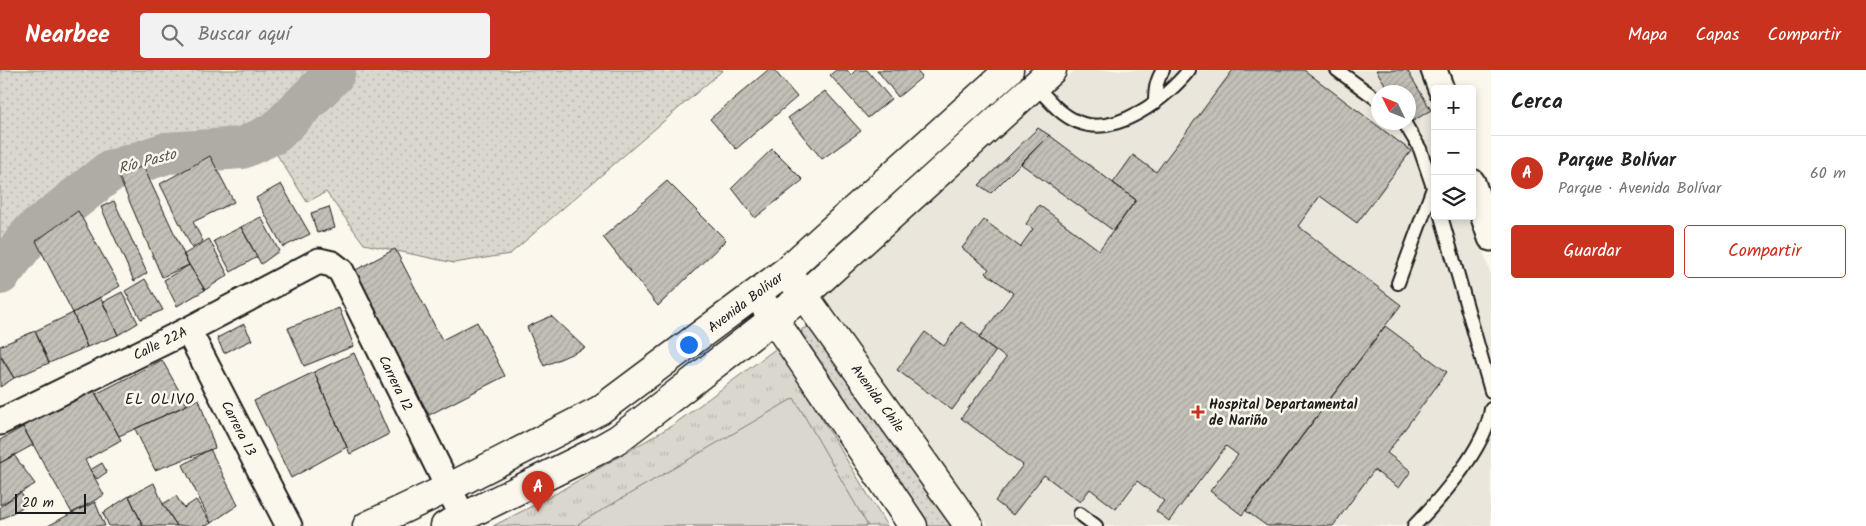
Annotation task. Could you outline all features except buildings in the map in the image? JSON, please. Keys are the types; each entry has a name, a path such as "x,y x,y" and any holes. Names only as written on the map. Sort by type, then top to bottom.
{"main road":[{"name":"Avenida Bolívar","path":"367,526 448,488 600,410 786,271 1009,70"},
{"path":"454,522 618,439 804,295 1043,78"},
{"name":"Avenida Chile","path":"786,271 969,526"},
{"path":"756,294 775,318 913,526"}],"street":[{"path":"1434,70 1440,85"},
{"path":"1476,194 1491,238"},
{"name":"Calle 22A","path":"0,422 188,330 319,261"},
{"name":"Carrera 12","path":"319,261 332,264 341,272 448,488 454,522"},
{"name":"Carrera 13","path":"188,330 289,526"}],"lane":[{"path":"1155,103 1157,80 1163,70"},
{"path":"1043,78 1060,112 1086,125 1102,126 1130,117 1155,103 1180,82 1189,70"},
{"path":"1337,70 1371,95"},
{"path":"1409,130 1420,149 1431,182"},
{"path":"1398,283 1431,199"},
{"path":"1442,220 1491,391"},
{"path":"1414,526 1443,493 1470,456 1484,433 1490,418 1491,409"},
{"path":"1080,514 1096,526"}],"shaded area":[{"name":"Hospital Departamental de Nariño","path":"1075,70 1429,70 1434,85 1431,85 1431,220 1474,220 1491,276 1491,526 989,526 822,298"}],"green space":[{"path":"0,70 329,70 272,129 243,141 165,143 108,163 35,217 0,261"},
{"path":"340,70 723,70 510,254 454,263 364,244 326,192 307,202 274,150 310,109"},
{"path":"807,327 812,330 957,526 926,526 801,335 802,329"},
{"path":"778,347 887,526 493,526 548,498 673,425"},
{"path":"794,398 868,526 580,526 578,524"}],"waterway":[{"name":"Río Pasto","path":"0,274 32,233 109,172 167,153 242,148 275,133 333,75 335,70"}],"place":[{"name":"Hospital Departamental de Nariño","path":"1198,412"},
{"name":"Parque Bolívar","path":"538,512"}],"district":[{"name":"EL OLIVO","path":"160,399"}]}
